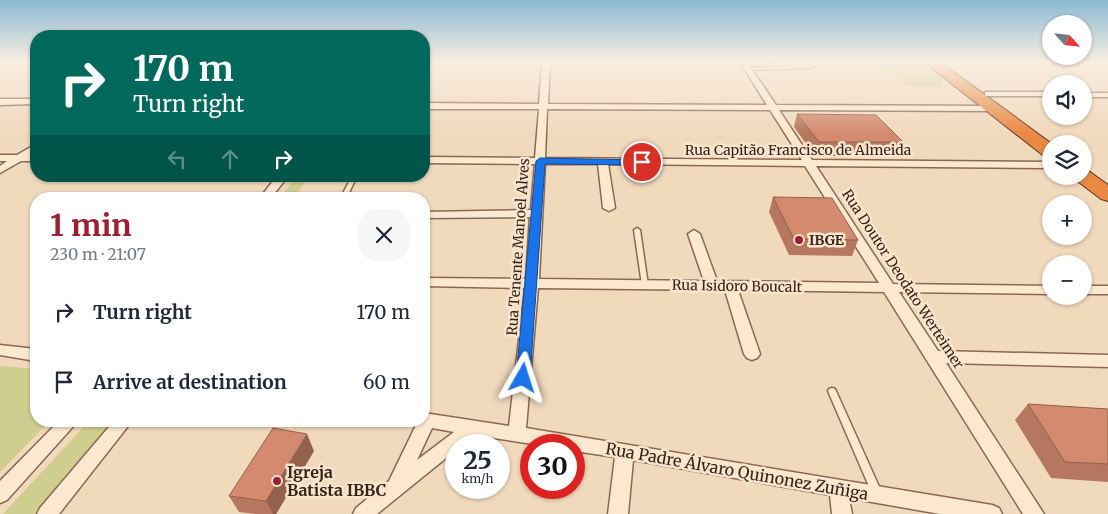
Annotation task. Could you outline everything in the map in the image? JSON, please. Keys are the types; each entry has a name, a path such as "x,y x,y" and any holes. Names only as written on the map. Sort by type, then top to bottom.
{"highway":[{"path":"968,86 1042,135"},
{"path":"973,86 1042,144"},
{"path":"1092,170 1108,182"},
{"path":"1092,183 1108,195"}],"street":[{"name":"Rua Tenente Manoel Alves","path":"517,435 532,283 544,86"},
{"name":"Rua Doutor Deodato Werteimer","path":"759,86 1034,514"},
{"path":"430,106 773,107 991,101 1042,95"},
{"path":"1092,95 1108,95"},
{"path":"0,102 30,102"},
{"path":"0,170 30,151"},
{"path":"0,158 30,158"},
{"name":"Rua Capitão Francisco de Almeida","path":"430,160 1042,165"},
{"path":"603,162 609,208"},
{"path":"269,192 277,182"},
{"path":"430,215 537,214"},
{"path":"694,234 712,285"},
{"name":"Rua Isidoro Boucalt","path":"430,282 1042,290"},
{"path":"730,286 752,354"},
{"path":"1092,290 1108,290"},
{"path":"0,350 30,354"},
{"path":"934,357 1108,361"},
{"name":"Rua Padre Álvaro Quinonez Zuñiga","path":"430,421 625,451 992,514"},
{"path":"0,494 64,427"},
{"path":"47,514 119,427"},
{"path":"395,487 422,427"},
{"path":"363,514 472,428"},
{"path":"618,514 625,451"},
{"path":"838,488 842,514"}],"lane":[{"path":"637,230 645,285"},
{"path":"832,391 878,495"}],"shaded area":[{"path":"908,86 941,86 941,87"},
{"path":"292,182 305,182 298,192 284,192"},
{"path":"0,366 30,368 30,427 44,427 0,472"},
{"path":"83,427 111,427 35,514 3,514"}],"building":[{"path":"797,114 876,115 903,142 819,142"},
{"path":"773,197 832,198 858,240 794,239"},
{"path":"1028,404 1108,409 1108,464 1065,462"},
{"path":"273,428 307,434 266,501 229,496"}],"place":[{"name":"IBGE","path":"799,240"},
{"name":"Igreja Batista IBBC","path":"277,481"}],"route":[{"path":"523,378 532,283 540,161 642,162"}]}
